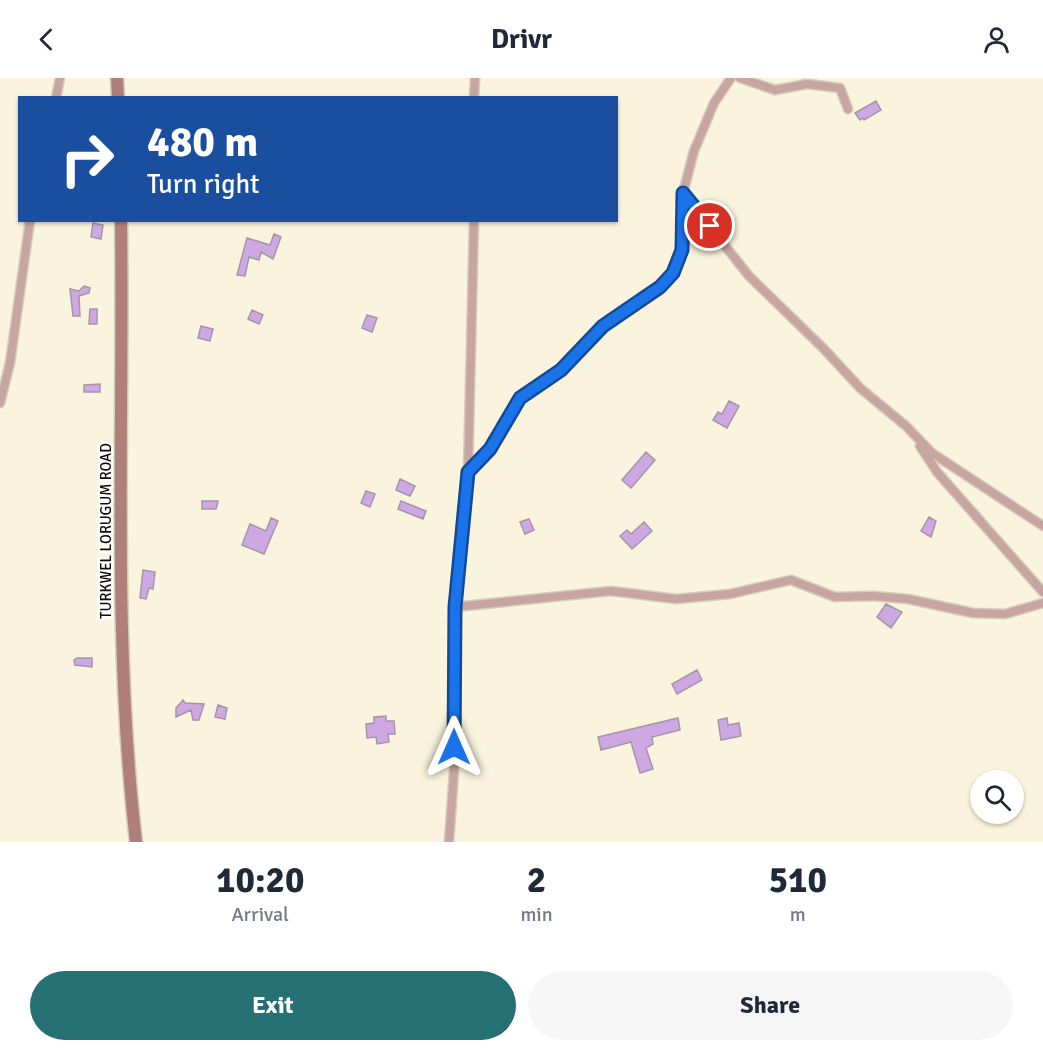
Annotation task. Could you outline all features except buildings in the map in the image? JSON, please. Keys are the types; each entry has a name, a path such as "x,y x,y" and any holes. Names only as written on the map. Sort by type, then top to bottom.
{"main road":[{"path":"117,78 118,96"},
{"name":"TURKWEL LORUGUM ROAD","path":"121,222 120,655 127,764 136,842"}],"street":[{"path":"56,96 60,78"},
{"path":"474,96 475,78"},
{"path":"468,472 490,449 520,398 561,370 603,326 660,287 673,273 682,250 683,193 694,151 714,103 731,78"},
{"path":"740,78 775,90 807,84 840,88 848,109"},
{"path":"683,193 749,276 824,349 860,388 906,426 932,453 1043,526"},
{"path":"0,403 13,341 30,222"},
{"path":"448,842 454,771 455,607 468,472 474,222"},
{"path":"906,426 937,472 1043,592"},
{"path":"455,607 611,591 676,599 730,594 791,580 836,597 873,596 908,599 973,613 1005,614 1043,603"}],"route":[{"path":"454,747 455,607 468,472 490,449 520,398 561,370 603,326 629,306 660,287 673,273 682,250 683,193 710,226"}]}
